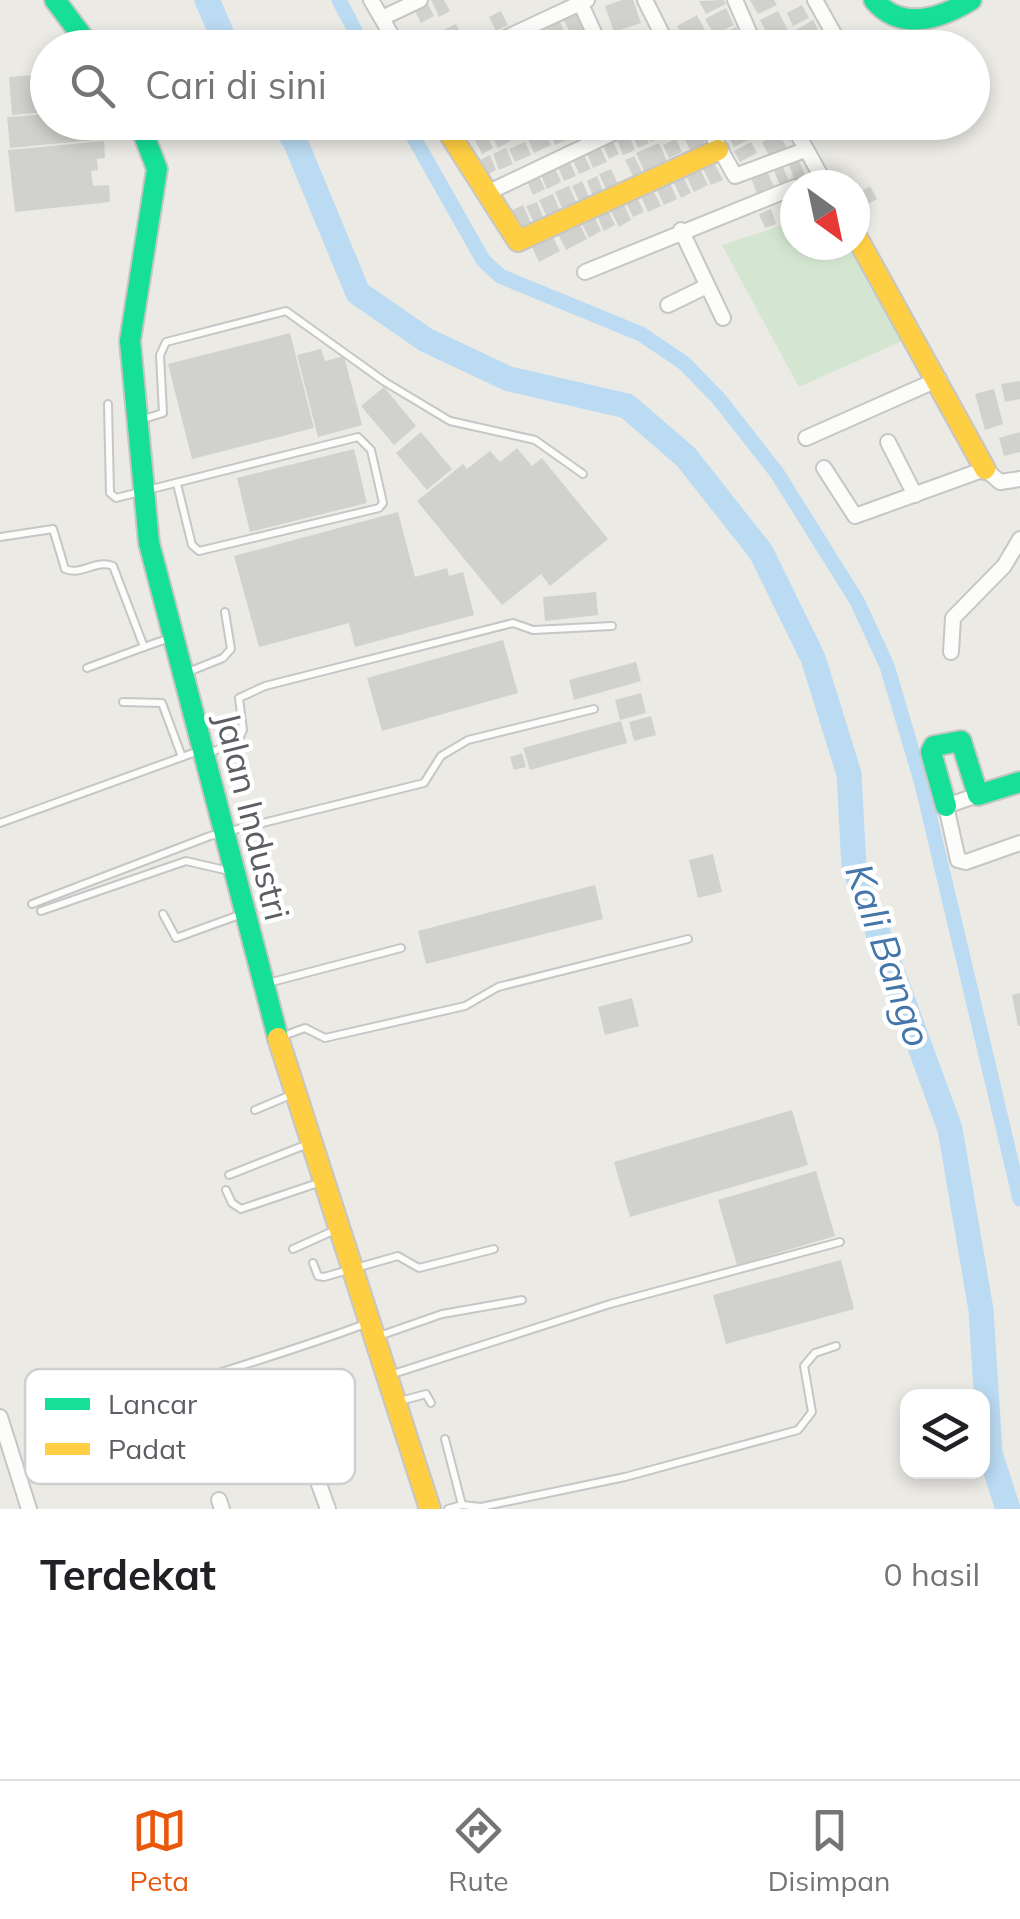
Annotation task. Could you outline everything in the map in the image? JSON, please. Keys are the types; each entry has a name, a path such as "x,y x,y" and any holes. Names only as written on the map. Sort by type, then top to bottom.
{"street":[{"path":"55,0 77,30"},
{"path":"371,0 389,30"},
{"path":"382,18 420,0"},
{"path":"646,0 660,30"},
{"path":"734,0 748,30"},
{"path":"815,0 832,30"},
{"path":"874,0 889,14 914,21 971,0"},
{"path":"522,30 582,1 594,30"},
{"name":"Jalan Industri","path":"146,140 157,169 130,341 142,494 230,871 262,984 309,1144 390,1376 430,1509"},
{"path":"453,140 514,238 522,241 718,150"},
{"path":"485,194 598,140"},
{"path":"713,140 735,176 804,150"},
{"path":"799,140 817,170"},
{"path":"585,272 780,193"},
{"path":"681,230 723,318"},
{"path":"870,260 985,469 1000,482 1020,479"},
{"path":"668,304 707,286"},
{"path":"806,438 939,380"},
{"path":"888,442 915,495"},
{"path":"824,468 856,516 985,469"},
{"path":"951,652 953,618 1004,566 1020,539"},
{"path":"978,795 960,740 934,746 931,752 960,862 1020,843"},
{"path":"946,806 1020,782"},
{"path":"0,1417 29,1509"},
{"path":"0,1475 16,1471"},
{"path":"319,1484 328,1509"}],"lane":[{"path":"135,421 162,412 160,354 166,342 286,311 384,382 450,421 534,440 583,474"},
{"path":"108,404 110,493 116,498 358,436 371,450 383,502 379,508 199,551 192,545 178,484"},
{"path":"0,537 50,527 64,569 71,572 106,562 113,566 144,647"},
{"path":"183,674 223,658 231,649 225,612"},
{"path":"0,824 182,757 238,741 243,730 239,698 265,686 513,624 533,630 612,626"},
{"path":"87,668 173,638"},
{"path":"123,702 162,704 182,757"},
{"path":"32,904 222,832 424,784 442,756 468,740 594,709"},
{"path":"41,911 186,861 230,871"},
{"path":"163,914 176,938 244,914"},
{"path":"278,1038 305,1028 325,1038 465,1006 490,990 688,939"},
{"path":"262,984 401,948"},
{"path":"256,1110 294,1094"},
{"path":"229,1175 309,1144"},
{"path":"226,1190 232,1204 241,1208 322,1182"},
{"path":"293,1249 338,1228"},
{"path":"390,1376 610,1304 840,1242"},
{"path":"313,1263 318,1276 324,1277 398,1256 420,1268 494,1250"},
{"path":"226,1369 374,1330 522,1300"},
{"path":"448,1509 462,1505 481,1507 625,1477 798,1430 812,1412 804,1366 815,1353 836,1346"},
{"path":"398,1402 426,1394 431,1403"},
{"path":"446,1439 462,1505"}],"green space":[{"path":"780,226 780,260 864,260 911,337 799,387 722,245"}],"building":[{"path":"431,0 444,0 450,11 439,17"},
{"path":"633,0 641,23 613,30 605,6"},
{"path":"724,0 726,4 706,14 699,1"},
{"path":"750,0 774,0 777,5 758,14"},
{"path":"427,2 434,16 421,23 414,9"},
{"path":"802,5 809,18 793,26 787,13"},
{"path":"726,8 734,25 711,30 705,19"},
{"path":"501,11 508,25 496,30 489,17"},
{"path":"778,11 788,30 765,30 760,20"},
{"path":"575,12 584,30 569,30 563,19"},
{"path":"697,15 705,30 679,30 677,26"},
{"path":"813,20 818,29 816,30 796,30"},
{"path":"560,22 564,30 547,30"},
{"path":"30,75 30,114 12,115 9,77"},
{"path":"30,115 30,140 94,140 10,148 7,117"},
{"path":"475,140 489,140 493,148 482,154"},
{"path":"494,140 510,140 510,141 498,148"},
{"path":"529,140 549,140 551,145 534,153"},
{"path":"612,140 619,154 609,159 602,143"},
{"path":"617,140 631,140 635,150 623,155"},
{"path":"634,140 648,140 649,143 638,148"},
{"path":"676,140 682,152 669,158 663,145"},
{"path":"686,140 703,140 705,144 690,150"},
{"path":"782,140 786,147 769,156 762,142"},
{"path":"104,141 105,158 97,159 98,170 91,171 93,186 109,185 110,202 15,212 8,150"},
{"path":"525,142 531,155 515,162 509,149"},
{"path":"751,142 757,153 740,162 734,151"},
{"path":"659,143 668,163 645,173 636,153"},
{"path":"599,145 607,162 593,168 586,151"},
{"path":"506,148 513,164 499,170 493,154"},
{"path":"490,155 496,170 484,176 478,161"},
{"path":"584,155 591,169 579,174 573,160"},
{"path":"634,156 642,172 633,176 625,160"},
{"path":"569,160 576,176 564,181 557,165"},
{"path":"713,161 723,180 711,185 702,166"},
{"path":"799,161 803,170 791,170 789,165"},
{"path":"553,164 561,182 547,189 539,170"},
{"path":"699,167 708,185 694,192 685,174"},
{"path":"611,169 618,184 606,189 599,174"},
{"path":"767,171 775,189 758,196 751,178"},
{"path":"539,176 545,189 533,195 527,181"},
{"path":"597,176 603,191 593,196 587,181"},
{"path":"683,176 691,193 681,198 673,181"},
{"path":"582,181 589,197 579,201 572,186"},
{"path":"669,181 677,199 664,205 656,188"},
{"path":"569,186 576,202 562,208 555,192"},
{"path":"652,188 661,206 648,212 640,194"},
{"path":"553,194 560,211 547,217 539,200"},
{"path":"636,195 644,212 633,217 625,201"},
{"path":"622,200 631,220 619,227 609,207"},
{"path":"537,202 543,217 533,221 526,206"},
{"path":"523,205 531,223 518,229 510,211"},
{"path":"771,209 776,224 765,228 759,214"},
{"path":"608,210 615,225 604,231 597,216"},
{"path":"594,216 601,231 589,238 581,222"},
{"path":"578,221 587,239 566,250 557,232"},
{"path":"552,235 560,251 539,262 531,245"},
{"path":"290,333 314,428 192,459 168,364"},
{"path":"321,349 325,361 344,356 362,425 318,437 297,355"},
{"path":"1020,381 1020,399 1005,402 1001,384"},
{"path":"384,387 416,426 394,445 361,406"},
{"path":"994,389 1003,424 985,430 975,394"},
{"path":"421,432 452,469 427,490 396,453"},
{"path":"1020,432 1020,452 1004,456 999,438"},
{"path":"517,448 532,466 542,458 608,539 550,586 541,574 502,605 417,501 463,464 467,469 490,451 500,462"},
{"path":"354,449 367,503 250,532 237,478"},
{"path":"398,512 415,577 447,568 449,576 463,572 474,615 355,647 349,623 259,647 234,556"},
{"path":"596,592 598,615 545,621 543,597"},
{"path":"503,640 518,693 382,731 367,678"},
{"path":"636,662 641,681 574,700 569,680"},
{"path":"641,693 646,713 620,720 615,700"},
{"path":"651,716 656,735 634,741 629,722"},
{"path":"621,721 627,743 530,770 523,748"},
{"path":"522,753 526,767 514,770 510,757"},
{"path":"713,854 722,892 698,898 689,860"},
{"path":"595,885 603,919 426,964 418,931"},
{"path":"1020,993 1020,1026 1018,1026 1012,995"},
{"path":"632,998 639,1026 605,1035 598,1007"},
{"path":"792,1110 808,1165 630,1217 614,1162"},
{"path":"816,1171 835,1236 737,1265 718,1200"},
{"path":"841,1260 854,1309 726,1344 713,1295"}],"waterway":[{"name":"Kali Bango","path":"207,0 220,30"},
{"name":"Kali Bango","path":"339,0 355,30"},
{"name":"Kali Bango","path":"294,140 358,293 426,340 509,379 627,406 686,457 761,552 813,658 849,774 854,867 950,1129 981,1310 990,1453 1008,1509"},
{"name":"Kali Bango","path":"415,140 483,260 500,276 641,334 684,363 719,399 777,473 857,601 887,666 922,784 1020,1199"}],"traffic: fast":[{"path":"55,0 78,30"},
{"path":"874,0 885,10 908,19 934,17 971,0"},
{"path":"146,140 157,169 130,341 149,543 278,1038"},
{"path":"946,806 931,752 934,746 961,741 978,795 1020,782"}],"traffic: slow":[{"path":"453,140 518,241 718,150"},
{"path":"869,260 985,469"},
{"path":"278,1038 430,1509"}]}
